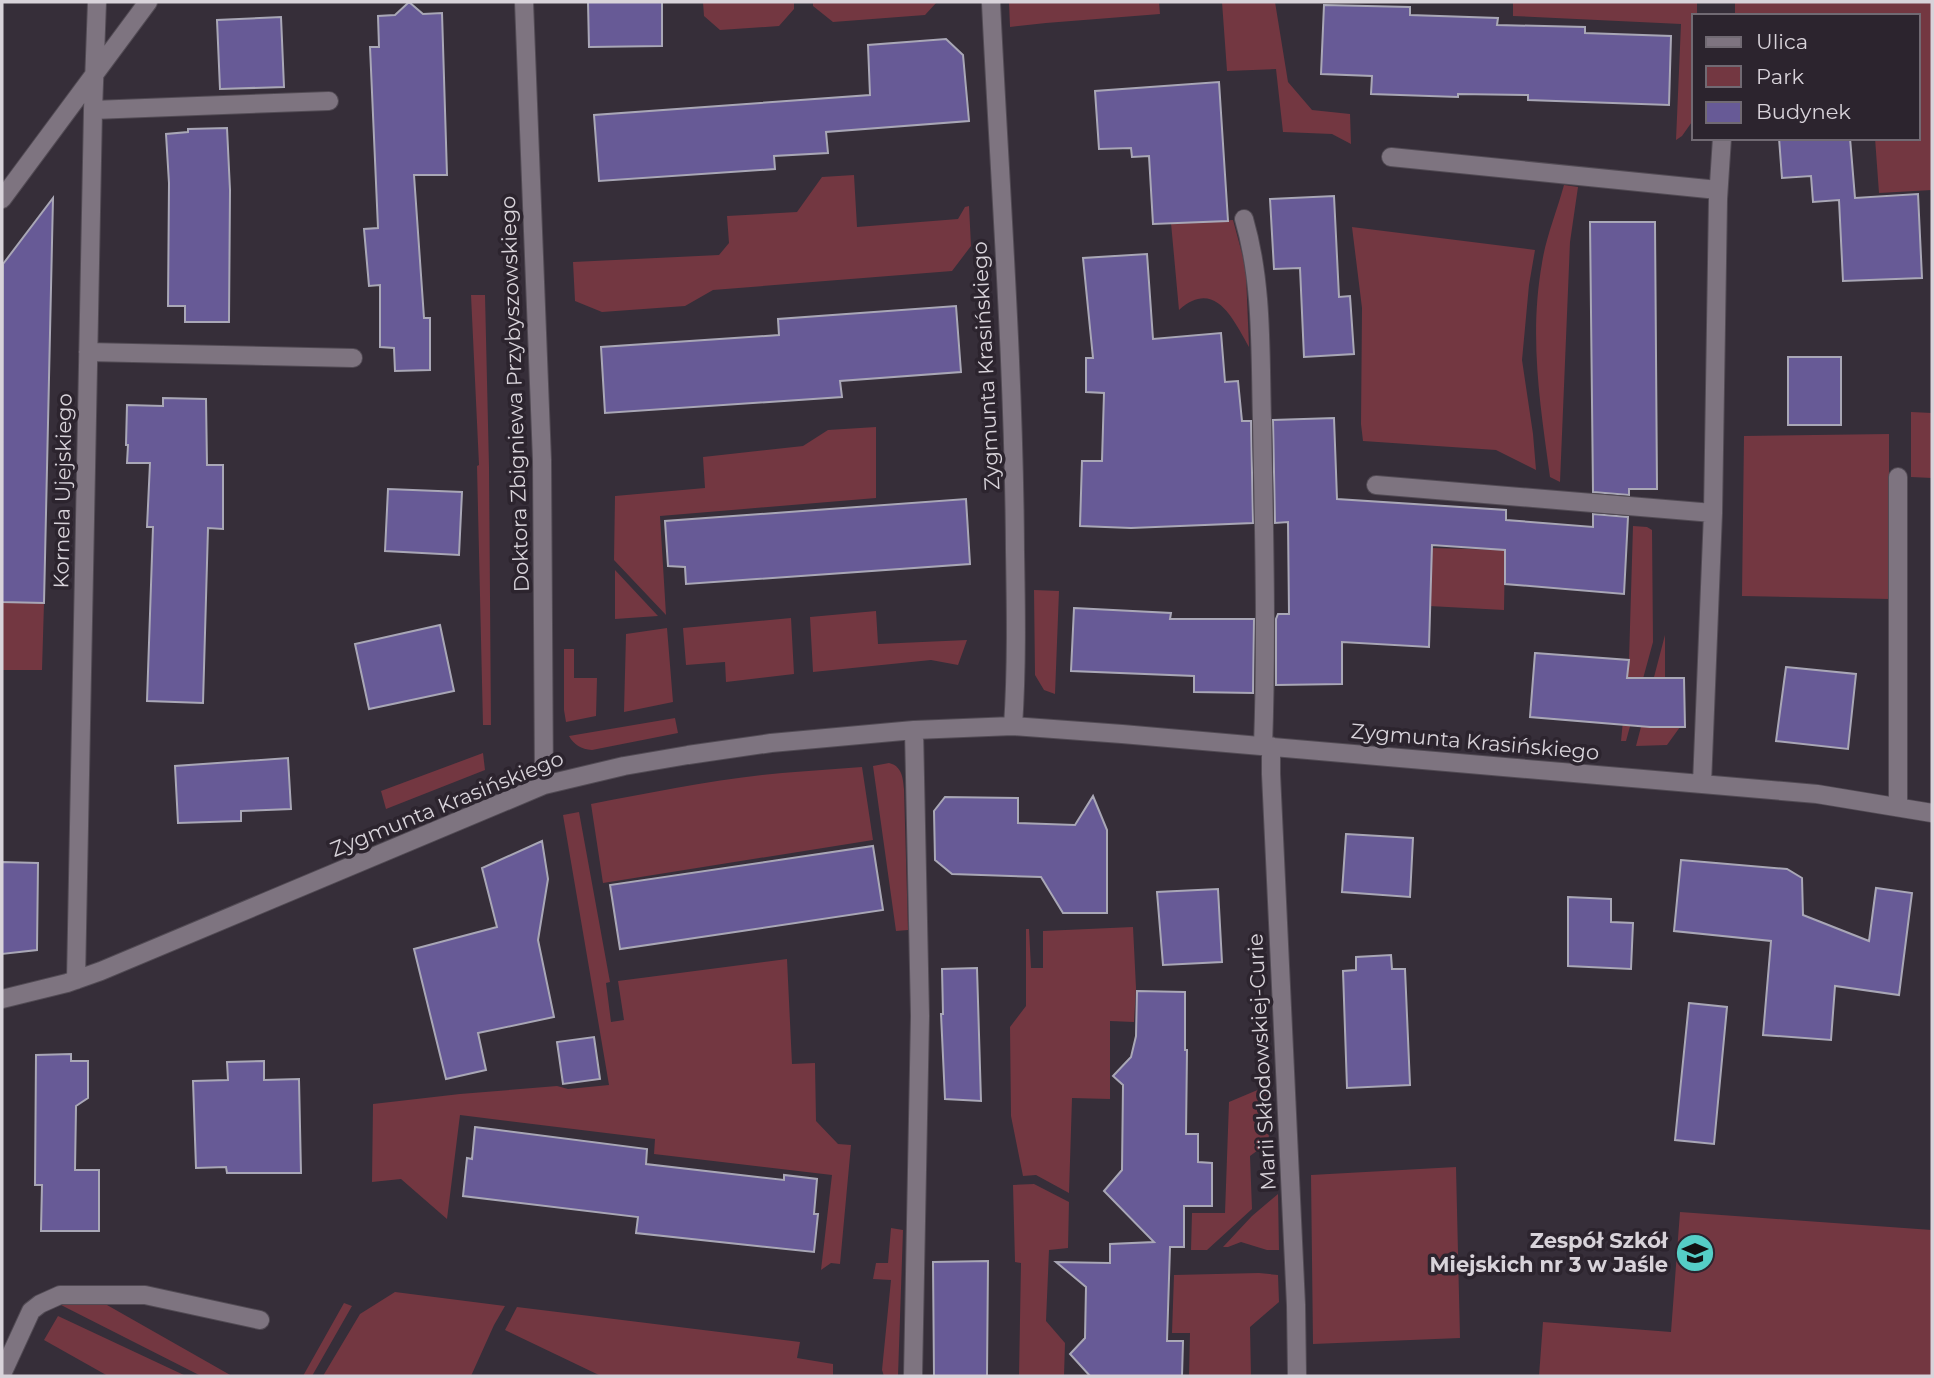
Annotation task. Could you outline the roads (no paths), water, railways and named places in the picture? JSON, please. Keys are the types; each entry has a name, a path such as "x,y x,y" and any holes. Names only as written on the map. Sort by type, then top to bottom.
{"street":[{"name":"Kornela Ujejskiego","path":"76,981 93,74 97,2"},
{"path":"2,199 148,2"},
{"name":"Doktora Zbigniewa Przybyszowskiego","path":"524,2 542,460 544,785"},
{"name":"Zygmunta Krasińskiego","path":"990,3 1013,412 1016,679 1013,726"},
{"path":"93,110 329,101"},
{"path":"1702,784 1713,513 1718,190 1722,140"},
{"path":"1391,158 1718,190"},
{"name":"Marii Skłodowskiej-Curie","path":"1244,219 1256,273 1259,332 1267,746 1271,774 1286,1073 1297,1376"},
{"path":"88,352 353,358"},
{"path":"1898,477 1898,807"},
{"path":"1376,485 1713,513"},
{"name":"Zygmunta Krasińskiego","path":"2,999 76,981 544,785 624,766 771,743 914,730 1013,726 1817,794 1932,813"},
{"path":"913,1376 920,1016 914,730"},
{"path":"2,1374 32,1311 40,1304 60,1295 145,1295 260,1320"}],"place":[{"name":"Zespół Szkół Miejskich nr 3 w Jaśle","path":"1695,1253"}]}
